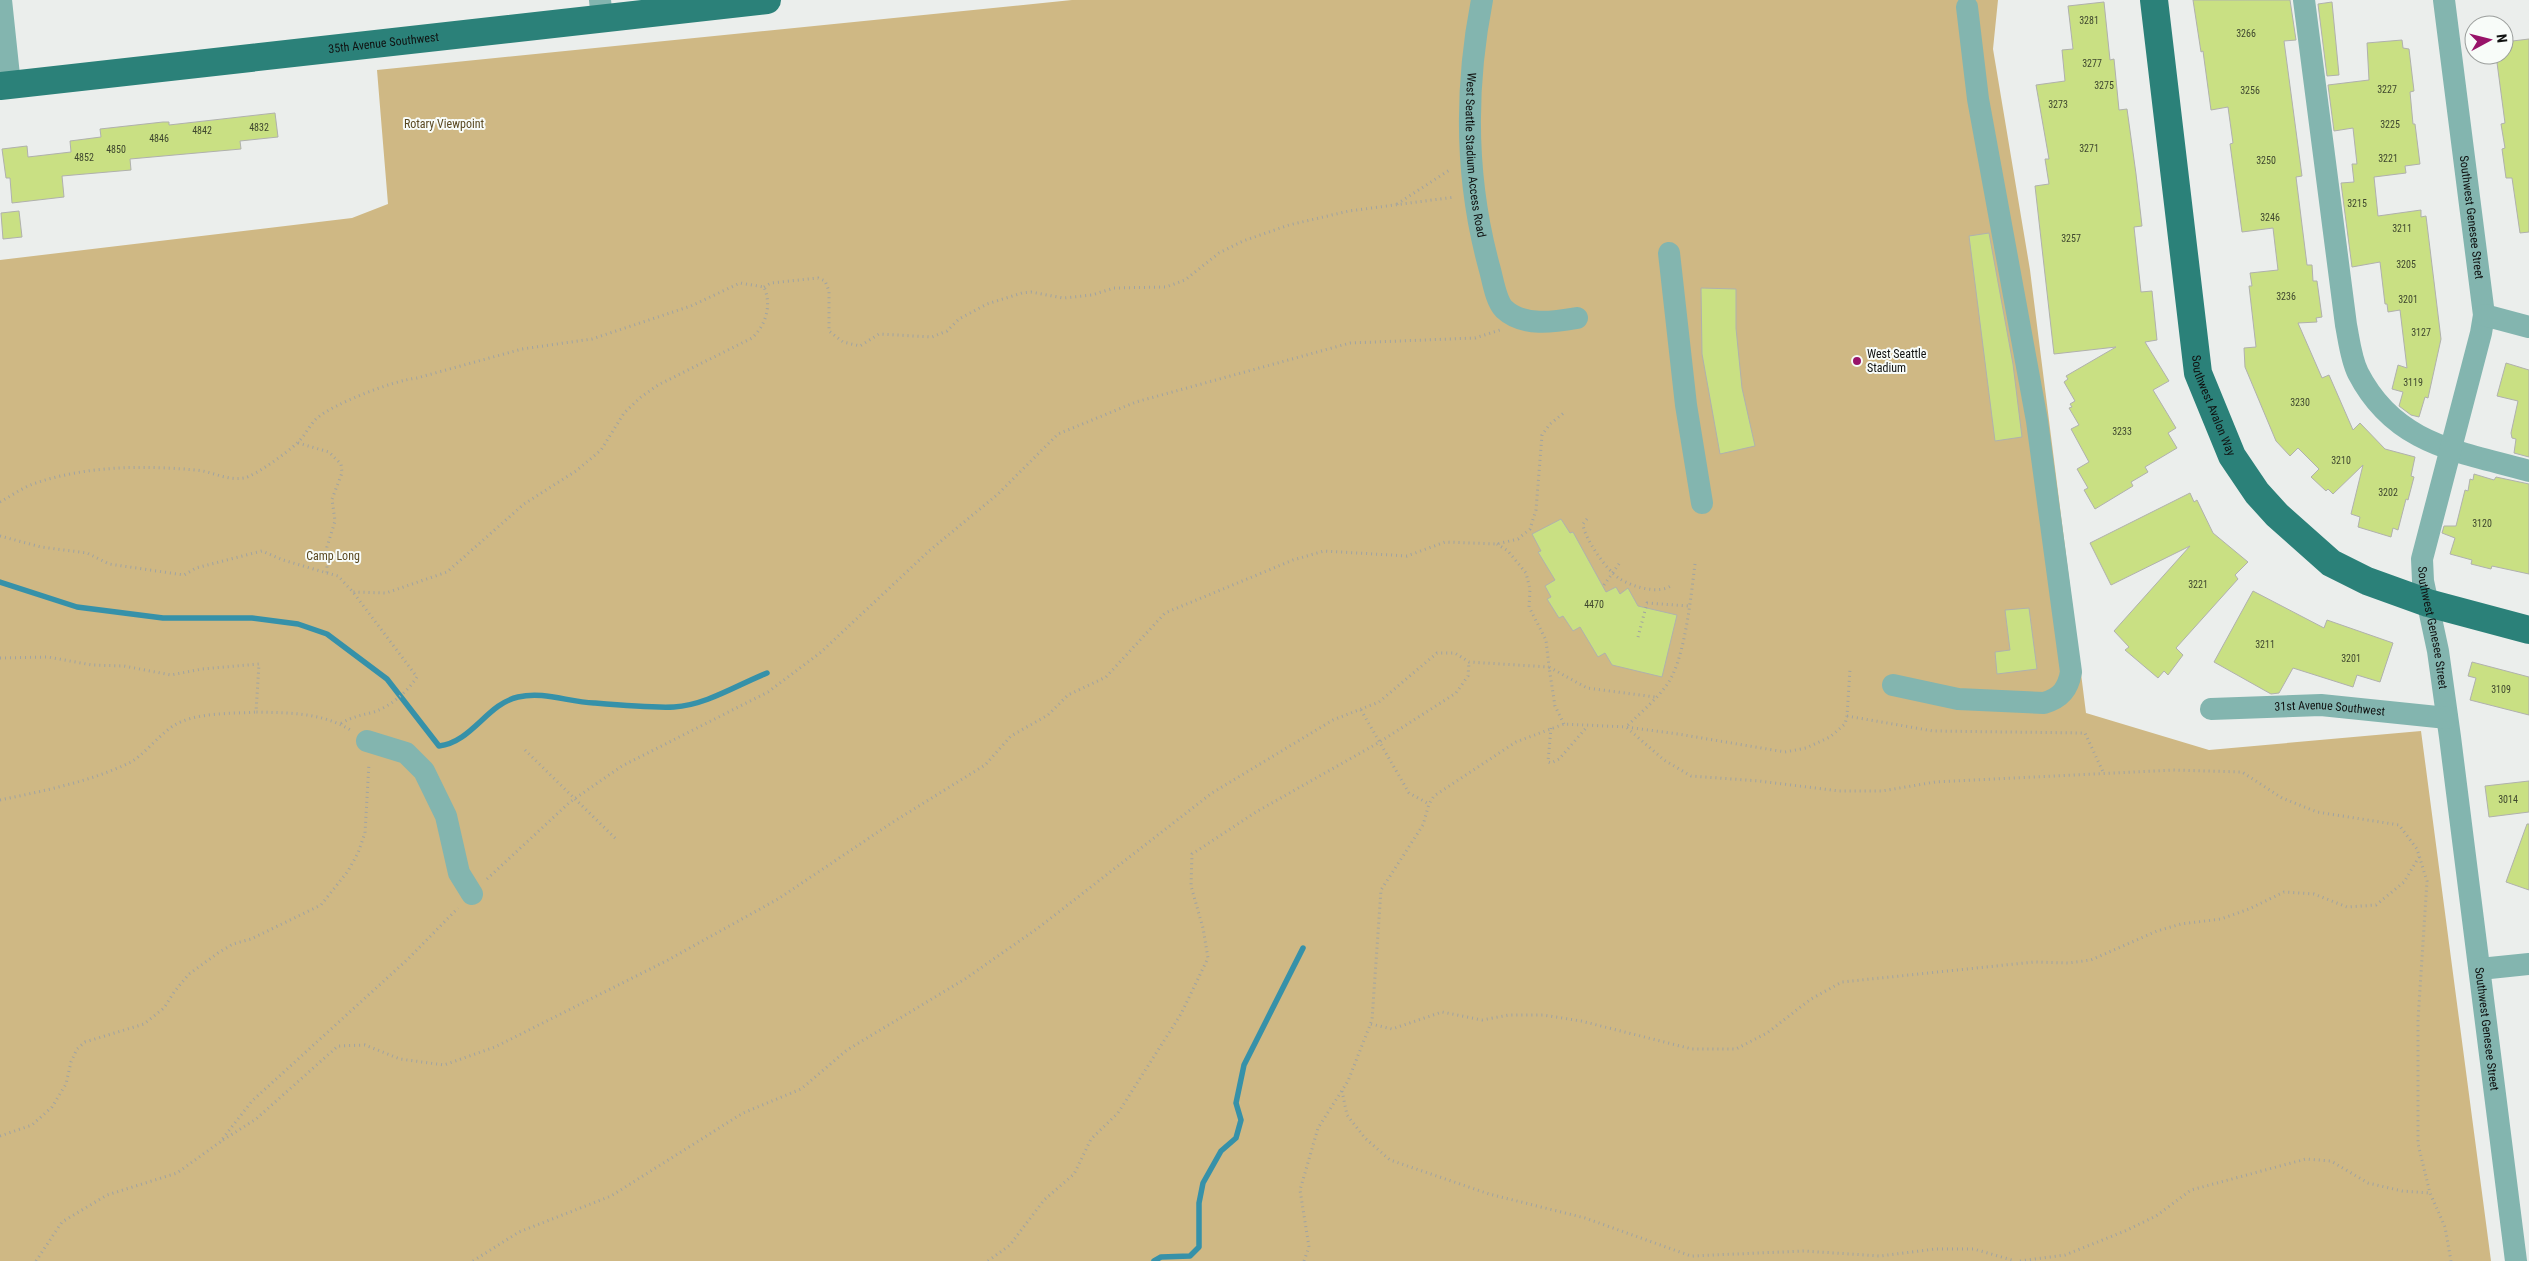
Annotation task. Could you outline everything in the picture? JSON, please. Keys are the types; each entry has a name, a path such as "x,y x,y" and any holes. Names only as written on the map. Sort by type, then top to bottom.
{"main road":[{"name":"35th Avenue Southwest","path":"5,86 601,10 768,0"},
{"name":"Southwest Avalon Way","path":"2154,0 2198,373 2234,460 2257,493 2277,515 2332,563 2367,581 2428,603 2529,630"}],"street":[{"path":"0,0 5,86"},
{"name":"West Seattle Stadium Access Road","path":"1482,0 1471,75 1473,194 1484,250 1504,318"},
{"path":"2304,0 2346,325 2357,372 2390,418 2428,442 2529,471"},
{"name":"Southwest Genesee Street","path":"2444,0 2484,314 2481,334 2422,558 2422,581 2438,650 2516,1261"},
{"path":"1893,686 1958,699 2044,704 2054,701 2066,689 2071,672 2037,421 1978,98 1967,7"},
{"path":"1669,253 1686,405 1702,503"},
{"path":"2484,314 2529,327"},
{"path":"1504,318 1515,316 1538,322 1577,318"},
{"name":"31st Avenue Southwest","path":"2212,709 2321,705 2447,718"},
{"path":"368,741 406,753 424,771 446,816 459,872 472,894"},
{"path":"2480,969 2529,964"}],"path":[{"path":"1395,205 1442,174 1458,166"},
{"path":"0,502 32,484 93,470 150,467 198,470 228,478 245,478 257,473 298,442 316,420 331,408 403,379 417,378 522,349 592,339 691,306 740,283 764,287 776,282 818,278 825,281 829,291 829,331 851,345 860,346 878,334 932,337 947,331 959,319 987,304 1022,293 1031,292 1063,298 1092,295 1114,288 1166,287 1185,280 1219,253 1244,241 1282,227 1349,211 1458,197"},
{"path":"353,592 386,593 448,572 524,504 576,471 600,450 624,413 641,397 658,384 752,338 759,332 765,317 768,298 764,287"},
{"path":"220,1142 252,1101 408,959 510,856 574,799 622,766 705,725 776,686 820,653 929,551 998,494 1058,434 1136,402 1350,343 1475,338 1504,318"},
{"path":"36,1261 62,1222 107,1195 177,1173 256,1119 338,1046 365,1046 400,1059 444,1065 495,1047 668,960 769,904 893,822 985,765 1011,736 1048,715 1068,695 1106,677 1165,613 1293,560 1324,551 1407,556 1445,542 1497,544 1512,542 1530,529 1537,505 1542,435 1550,424 1565,412"},
{"path":"298,442 329,452 341,464 342,473 332,499 335,521 328,547 327,573"},
{"path":"1587,519 1583,524 1586,534 1612,573 1621,580 1654,590 1663,590 1672,585"},
{"path":"0,536 41,547 87,554 109,564 184,575 196,568 262,551 283,560 338,576 353,592 417,677 404,693 382,709 349,718 340,724"},
{"path":"1497,544 1508,551 1526,572 1530,589 1529,607 1546,640 1555,706 1564,724"},
{"path":"1604,585 1621,561"},
{"path":"1626,727 1667,686 1676,665 1689,606 1695,564"},
{"path":"1638,637 1647,603 1689,606"},
{"path":"473,1261 519,1232 618,1192 743,1113 801,1089 847,1050 965,979 1038,928 1212,793 1333,720 1379,702 1437,653 1454,653 1469,662 1549,667 1587,688 1656,697"},
{"path":"0,658 48,657 92,665 124,666 171,675 202,669 259,664 256,712"},
{"path":"988,1261 1010,1245 1044,1200 1074,1174 1091,1139 1118,1113 1181,1014 1208,958 1204,928 1190,886 1192,854 1256,812 1378,743 1456,693 1468,676 1469,662"},
{"path":"1304,1261 1309,1247 1300,1190 1318,1128 1348,1081 1371,1024 1378,953 1381,890 1423,825 1428,804 1434,796 1501,751 1551,727 1564,724 1587,727 1626,727 1785,752 1815,745 1830,737 1845,724 1850,669"},
{"path":"1360,710 1409,793 1428,804"},
{"path":"0,800 60,787 131,762 174,725 195,718 256,712 297,713 319,717 340,724 368,741 370,771 365,833 358,854 348,871 321,905 251,939 233,944 218,953 189,974 164,1008 144,1024 85,1042 77,1049 71,1062 66,1084 52,1108 32,1125 0,1136"},
{"path":"1847,716 1932,731 2085,733 2104,774"},
{"path":"1551,727 1547,756 1548,762 1551,763 1559,759 1587,727"},
{"path":"1626,727 1664,760 1691,776 1759,781 1839,791 1882,791 1934,782 2174,770 2242,772 2282,798 2317,812 2398,825 2417,849 2427,881 2418,1020 2418,1144 2430,1193 2445,1227 2452,1261"},
{"path":"525,750 616,840"},
{"path":"1371,1024 1392,1029 1442,1012 1482,1020 1509,1015 1543,1015 1582,1021 1692,1049 1736,1049 1767,1033 1811,999 1842,982 2034,962 2068,963 2091,960 2157,931 2181,924 2222,919 2249,909 2284,892 2314,894 2347,907 2376,905 2404,882 2420,856"},
{"path":"1342,1090 1348,1115 1364,1138 1390,1160 1489,1194 1585,1218 1691,1256 1804,1251 1880,1256 1935,1249 1974,1249 2015,1261"},
{"path":"2020,1261 2065,1255 2125,1231 2156,1216 2191,1190 2306,1159 2331,1162 2368,1183 2402,1191 2430,1193"}],"green space":[{"path":"1072,0 1998,0 1993,49 2030,270 2086,713 2209,750 2421,731 2491,1261 0,1261 0,260 352,218 388,204 377,70"}],"building":[{"path":"2193,0 2290,0 2296,40 2284,41 2302,176 2296,177 2307,265 2312,265 2313,281 2317,281 2322,317 2316,318 2317,322 2298,323 2322,378 2329,375 2353,430 2360,423 2385,449 2415,457 2411,476 2414,477 2408,500 2406,499 2398,530 2393,528 2391,537 2358,527 2360,517 2351,514 2363,465 2333,494 2328,489 2326,491 2311,477 2319,469 2298,448 2290,456 2276,441 2245,367 2244,348 2256,347 2249,286 2252,286 2250,273 2278,270 2273,228 2242,232 2230,144 2233,143 2228,107 2211,110 2203,51 2201,52"},
{"path":"2104,2 2110,60 2114,59 2119,110 2127,109 2136,174 2142,226 2134,227 2141,292 2152,291 2157,340 2145,342 2169,381 2153,390 2176,428 2168,433 2177,448 2145,467 2148,472 2131,482 2133,486 2095,509 2084,490 2088,488 2077,469 2089,462 2071,429 2079,425 2069,408 2072,407 2070,404 2075,401 2064,382 2068,379 2066,376 2116,347 2054,354 2035,186 2049,184 2045,159 2049,159 2036,85 2065,81 2062,50 2073,49 2068,6"},
{"path":"2332,2 2339,75 2327,76 2318,4"},
{"path":"2529,39 2529,232 2520,233 2512,178 2506,178 2502,149 2505,148 2501,124 2505,123 2497,65 2514,65 2514,41"},
{"path":"2402,40 2403,48 2409,49 2414,91 2410,92 2413,124 2415,124 2420,164 2405,166 2406,173 2374,177 2378,216 2421,210 2421,217 2426,216 2441,339 2428,398 2425,397 2419,417 2411,415 2399,406 2403,392 2392,389 2398,365 2407,368 2400,310 2388,312 2387,304 2385,304 2380,262 2352,267 2341,183 2354,182 2352,164 2357,164 2353,128 2334,131 2328,85 2369,80 2367,43"},
{"path":"275,113 278,137 240,141 241,149 130,159 131,170 62,176 64,197 12,203 10,178 6,178 2,149 27,146 28,157 71,152 70,141 101,137 100,129 163,122 169,122 169,125"},
{"path":"19,211 22,237 3,239 1,213"},
{"path":"1989,233 2013,364 2022,437 1995,441 1969,236"},
{"path":"1701,288 1736,289 1736,328 1742,388 1755,446 1720,454 1702,354"},
{"path":"2506,363 2529,370 2529,457 2514,453 2516,439 2512,438 2511,433 2518,401 2497,396"},
{"path":"2474,474 2494,480 2496,477 2529,484 2529,574 2492,566 2491,569 2471,564 2472,560 2450,554 2455,538 2442,533 2444,526 2456,526 2465,490 2468,491 2470,479 2473,480"},
{"path":"2190,493 2194,502 2197,500 2213,533 2248,562 2235,575 2238,579 2176,648 2183,655 2168,675 2164,671 2158,678 2125,650 2129,647 2114,631 2190,546 2111,585 2090,543"},
{"path":"1561,519 1570,533 1573,532 1606,592 1616,587 1620,594 1628,588 1638,606 1677,615 1662,677 1612,665 1605,653 1598,657 1580,627 1573,631 1563,616 1559,618 1547,599 1551,597 1545,586 1555,580 1538,552 1541,551 1532,534"},
{"path":"2253,591 2324,628 2327,620 2393,643 2380,682 2357,675 2353,687 2293,668 2279,693 2271,694 2214,662"},
{"path":"2029,608 2037,669 1997,674 1995,652 2010,650 2005,610"},
{"path":"2472,662 2529,677 2529,715 2470,700 2476,678 2468,676"},
{"path":"2529,781 2529,812 2489,817 2485,786"},
{"path":"2527,824 2529,824 2529,890 2506,882"}],"waterway":[{"path":"0,582 77,607 163,618 252,618 298,624 327,634 387,679 439,746 461,738 497,707 518,697 537,695 584,702 645,707 674,707 710,699 767,673"},
{"path":"1154,1261 1161,1257 1190,1256 1199,1247 1199,1203 1203,1183 1221,1151 1236,1138 1241,1120 1236,1103 1244,1065 1303,948"}],"place":[{"name":"West Seattle Stadium","path":"1857,361"}],"park label":[{"name":"Rotary Viewpoint","path":"444,124"},
{"name":"Camp Long","path":"333,556"}]}
